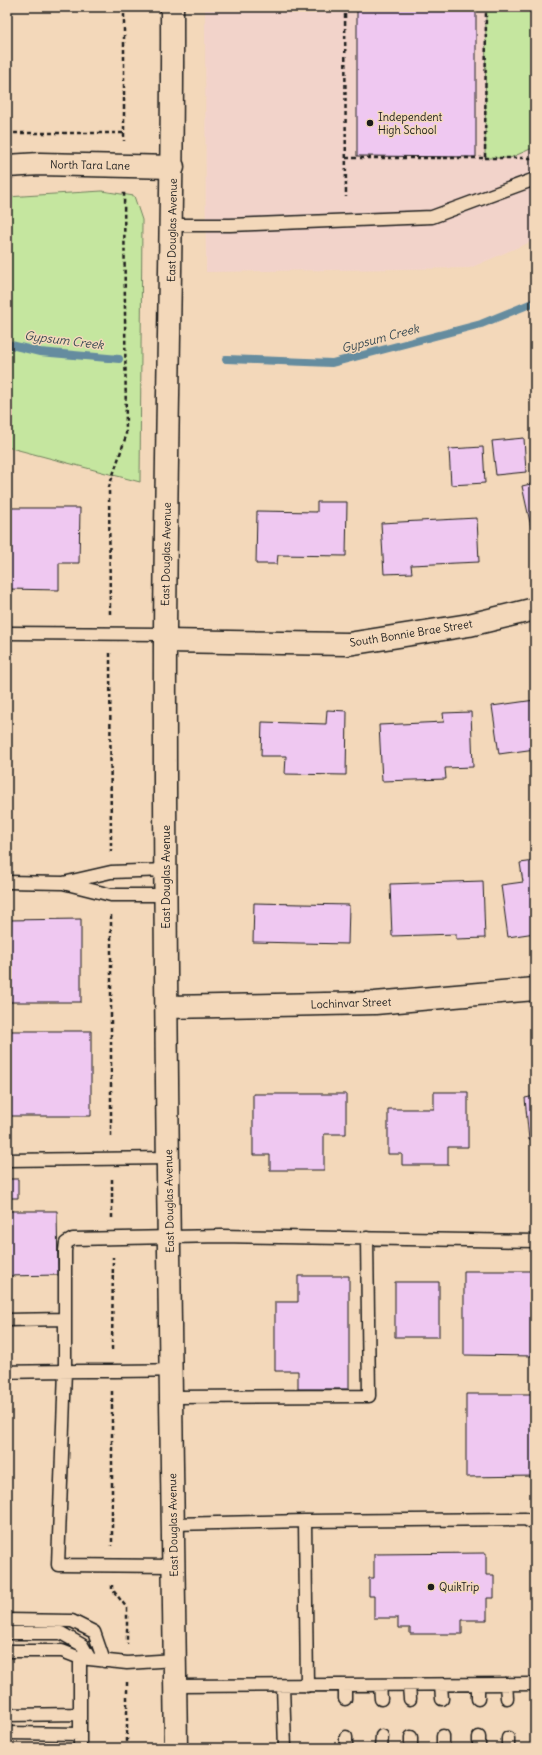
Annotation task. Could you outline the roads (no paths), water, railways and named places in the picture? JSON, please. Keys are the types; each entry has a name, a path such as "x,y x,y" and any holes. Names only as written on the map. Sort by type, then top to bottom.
{"street":[{"name":"East Douglas Avenue","path":"172,7 173,167 165,638 167,1007 176,1748"},
{"name":"North Tara Lane","path":"7,166 40,164 173,167"},
{"name":"South Bonnie Brae Street","path":"165,638 348,644 469,625 535,609"},
{"name":"Lochinvar Street","path":"167,1007 375,1003 535,989"}],"lane":[{"path":"172,225 230,225 432,217 535,179"},
{"path":"7,633 165,638"},
{"path":"63,883 111,872 166,870"},
{"path":"7,882 63,883 111,895 166,895"},
{"path":"7,1160 169,1158"},
{"path":"174,1566 58,1565 65,1370 66,1243 73,1240 221,1236 535,1241"},
{"path":"172,1396 369,1396 367,1238"},
{"path":"7,1320 65,1319"},
{"path":"7,1372 65,1370 112,1372 172,1370"},
{"path":"173,1524 524,1519 535,1524"},
{"path":"305,1521 307,1686"},
{"path":"7,1620 72,1621 94,1632 104,1661"},
{"path":"7,1634 61,1633 82,1646 85,1659 80,1714 80,1748"},
{"path":"7,1651 62,1651 85,1659 127,1663 175,1660"},
{"path":"506,1684 507,1698"},
{"path":"176,1686 535,1684"},
{"path":"345,1685 345,1699"},
{"path":"380,1685 381,1699"},
{"path":"409,1685 410,1699"},
{"path":"441,1685 442,1699"},
{"path":"478,1685 478,1699"},
{"path":"283,1686 285,1748"},
{"path":"7,1715 80,1714"},
{"path":"7,1733 80,1734"}],"waterway":[{"name":"Gypsum Creek","path":"226,359 332,363 481,324 535,302"},
{"name":"Gypsum Creek","path":"7,344 40,352 119,359"}],"place":[{"name":"Independent High School","path":"370,123"},
{"name":"QuikTrip","path":"431,1587"}]}
